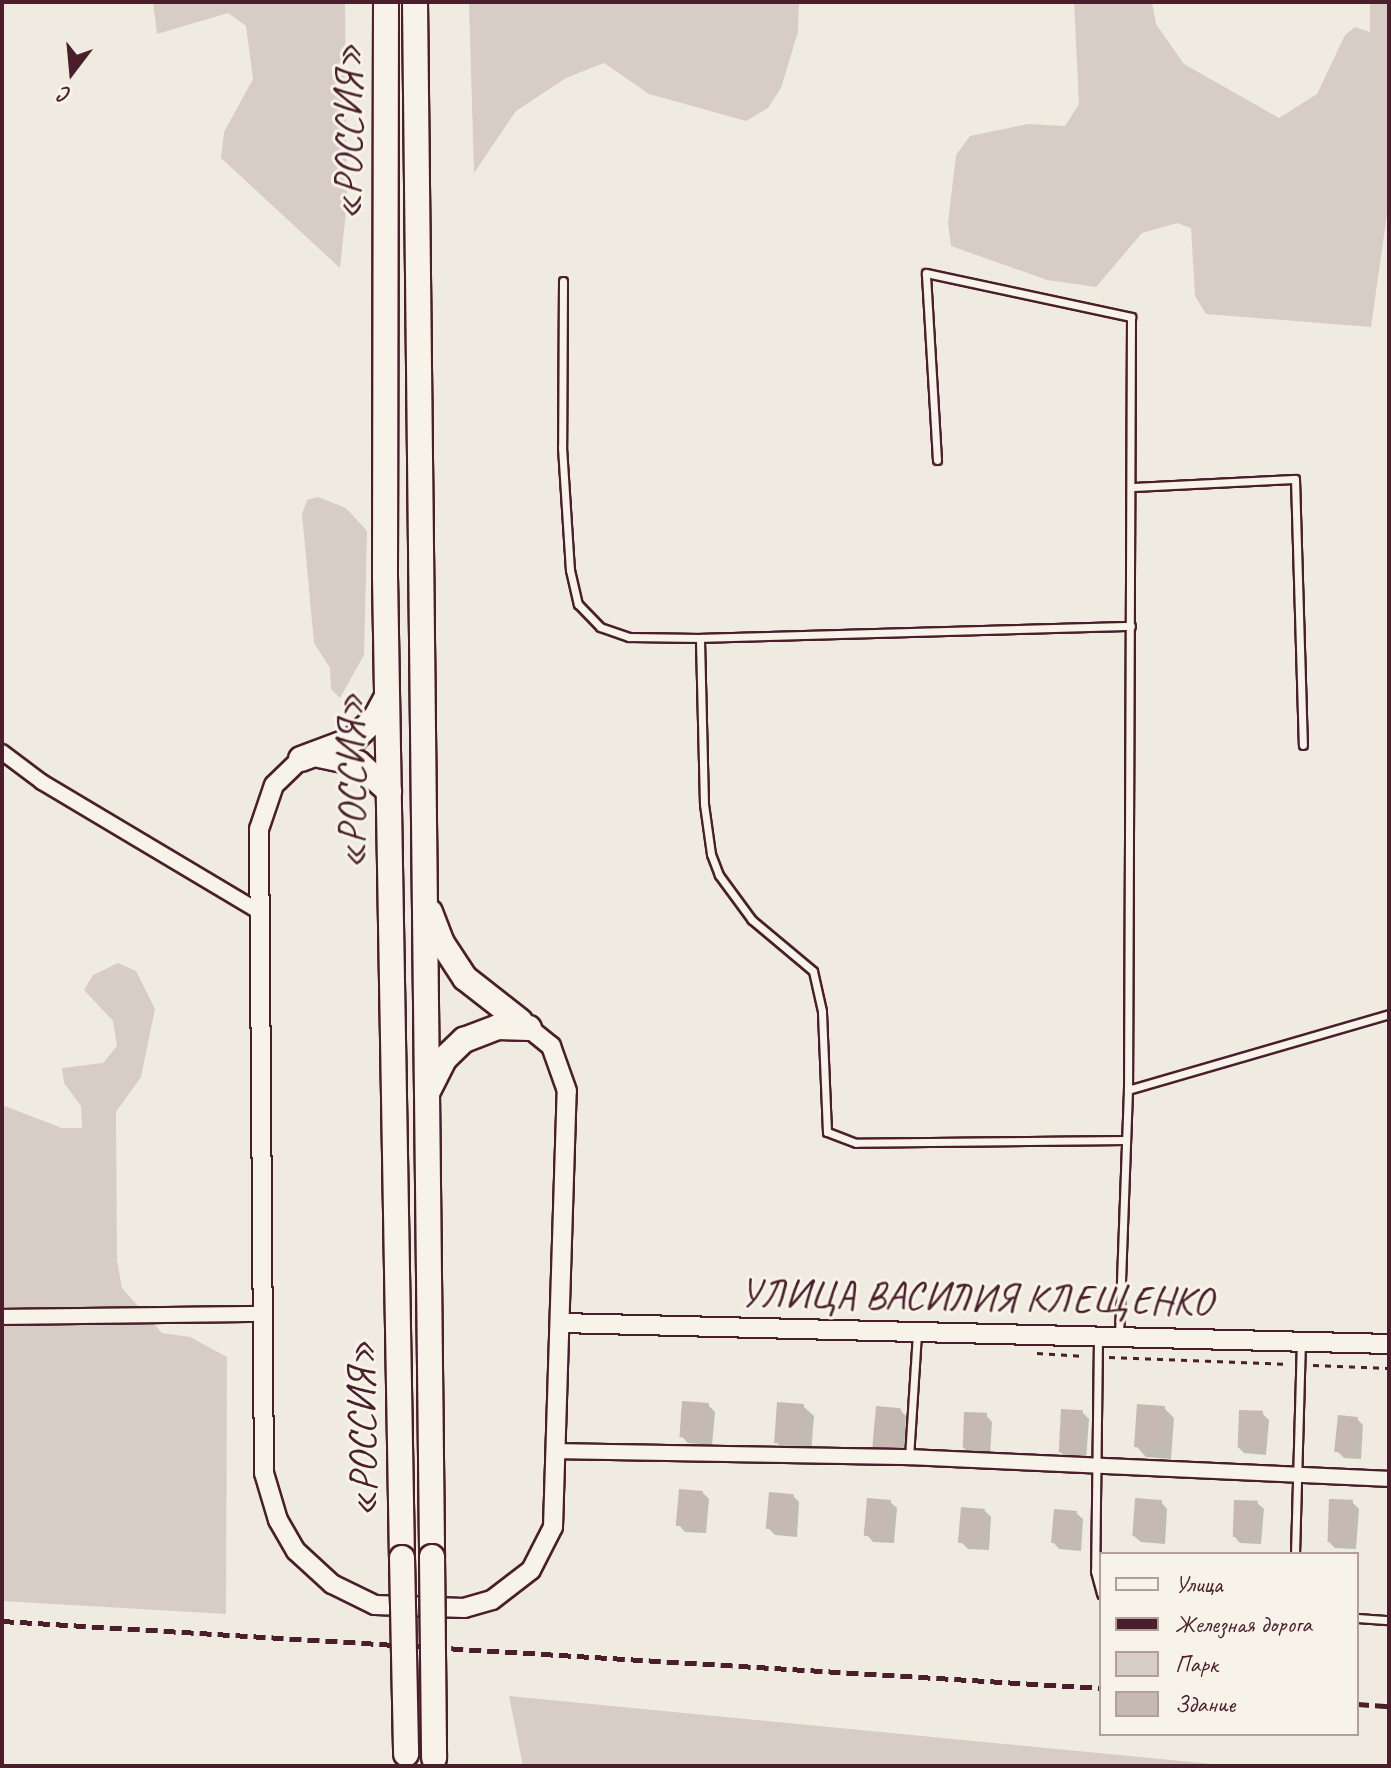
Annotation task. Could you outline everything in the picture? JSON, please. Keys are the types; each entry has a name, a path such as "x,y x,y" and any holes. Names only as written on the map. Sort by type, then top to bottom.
{"highway":[{"name":"«РОССИЯ»","path":"386,2 387,694 406,1760"},
{"name":"«РОССИЯ»","path":"415,2 434,1762"},
{"path":"301,759 362,733 387,694"},
{"path":"301,759 326,755 350,760 372,772 389,791"},
{"path":"425,889 436,930 456,967 485,998 527,1025"},
{"path":"425,1109 434,1074 464,1040 498,1027 527,1025"}],"street":[{"path":"2,752 42,782 260,912"},
{"path":"301,759 274,785 262,810 263,1461 269,1497 296,1551 322,1577 375,1605 464,1608 509,1590 531,1570 550,1536 558,1451 567,1091 558,1056 527,1025"},
{"path":"2,1317 262,1314"},
{"name":"УЛИЦА ВАСИЛИЯ КЛЕЩЕНКО","path":"561,1323 1389,1344"},
{"path":"558,1451 909,1457 1389,1479"}],"lane":[{"path":"937,460 926,273 1131,317 1128,1090 1119,1337"},
{"path":"563,281 562,447 570,570 578,604 600,627 629,637 700,638 1131,626"},
{"path":"1132,487 1295,479 1303,745"},
{"path":"700,638 704,804 711,854 719,875 752,920 813,971 822,1011 827,1132 856,1143 1126,1140"},
{"path":"1128,1090 1389,1014"},
{"path":"909,1457 917,1332"},
{"path":"1098,1336 1099,1467 1095,1571 1099,1586"},
{"path":"1295,1552 1301,1342"},
{"path":"1359,1618 1389,1620"}],"green space":[{"path":"153,2 345,2 347,202 340,268 221,158 224,132 253,79 246,26 228,13 157,34"},
{"path":"469,2 799,2 798,32 781,88 768,108 746,121 649,94 604,63 566,78 516,111 474,173"},
{"path":"1074,2 1152,2 1156,24 1184,64 1279,118 1317,94 1345,35 1355,27 1370,32 1370,2 1389,2 1389,200 1371,327 1206,314 1195,296 1191,228 1177,223 1142,233 1096,287 1047,280 951,246 948,223 956,155 970,136 1028,124 1065,126 1079,104"},
{"path":"318,497 346,508 367,531 364,655 340,698 331,689 330,668 314,643 302,514 307,500"},
{"path":"118,963 136,971 155,1009 141,1077 116,1112 117,1260 122,1288 162,1333 190,1337 227,1357 226,1614 2,1601 2,1105 62,1128 82,1128 81,1106 64,1083 62,1068 103,1063 117,1046 113,1021 84,990 93,975"},
{"path":"509,1696 1233,1766 523,1766"}],"building":[{"path":"682,1401 709,1403 706,1439 679,1437"},
{"path":"777,1402 804,1404 801,1445 774,1443"},
{"path":"1137,1404 1165,1406 1162,1449 1134,1447"},
{"path":"876,1406 901,1408 897,1450 872,1448"},
{"path":"1061,1409 1083,1410 1081,1453 1059,1452"},
{"path":"1239,1410 1263,1411 1262,1449 1238,1448"},
{"path":"964,1412 987,1413 986,1449 963,1448"},
{"path":"1338,1415 1358,1417 1354,1454 1334,1452"},
{"path":"679,1489 703,1491 700,1528 676,1526"},
{"path":"769,1492 794,1494 791,1531 766,1529"},
{"path":"867,1498 891,1500 888,1538 864,1536"},
{"path":"1135,1498 1162,1500 1159,1538 1132,1536"},
{"path":"1329,1499 1353,1500 1351,1543 1327,1542"},
{"path":"1234,1500 1258,1501 1257,1538 1233,1537"},
{"path":"961,1507 985,1509 982,1545 958,1543"},
{"path":"1054,1509 1077,1511 1074,1545 1051,1543"}],"railway":[{"path":"2,1621 1099,1688"},
{"path":"1359,1704 1389,1706"}]}
